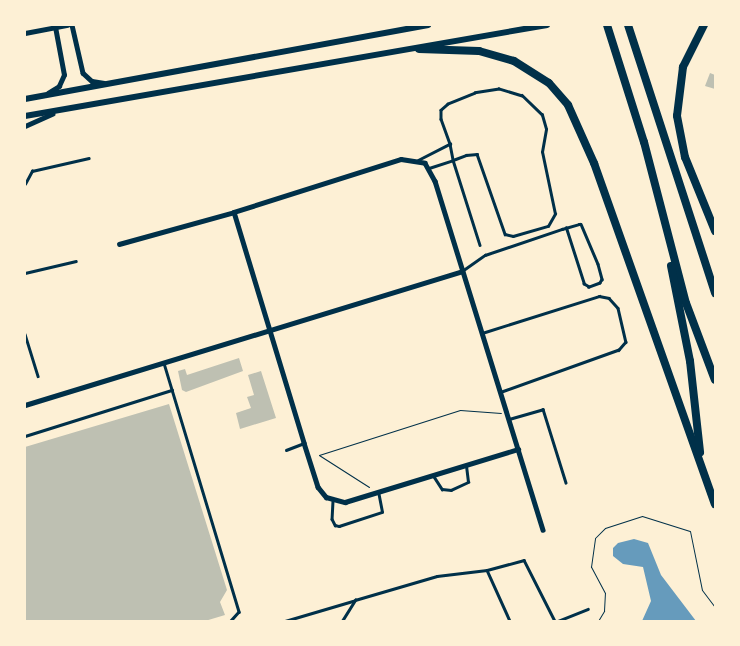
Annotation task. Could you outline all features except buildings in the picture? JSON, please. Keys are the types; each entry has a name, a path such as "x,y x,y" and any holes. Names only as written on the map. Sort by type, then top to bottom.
{"highway":[{"path":"607,25 644,142 671,250 695,328 715,380"},
{"path":"628,25 715,294"},
{"path":"704,25 683,67 677,116 686,162 715,231"},
{"path":"419,49 479,51 514,61 550,83 568,105 597,172 715,504"},
{"path":"671,250 673,274 690,361 701,464"},
{"path":"710,277 715,286"}],"main road":[{"path":"25,99 428,25"},
{"path":"25,116 419,49 548,25"}],"street":[{"path":"25,33 67,25"},
{"path":"72,25 83,73 92,80 110,84"},
{"path":"40,97 56,88 63,77 55,27"},
{"path":"25,126 60,110"},
{"path":"118,244 234,212 401,159 418,160 425,164 429,168 544,530"},
{"path":"234,212 318,487 333,501 345,502 518,449"},
{"path":"25,403 164,363 462,271"}],"lane":[{"path":"429,168 453,160 473,153 480,157 505,234 513,236 548,226 552,221 554,203 542,152 545,124 536,108 522,96 506,90 490,90 444,106 441,120 450,144 453,160 480,245"},
{"path":"418,160 450,144"},
{"path":"25,184 32,171 89,158"},
{"path":"462,271 485,254 566,228 584,226 602,279 600,283 589,287 584,284 566,228"},
{"path":"25,273 76,261"},
{"path":"481,333 598,296 612,300 618,308 626,342 619,350 500,393"},
{"path":"25,334 38,376"},
{"path":"164,363 239,612 232,621"},
{"path":"25,436 172,390"},
{"path":"509,419 543,409 566,483"},
{"path":"286,450 304,443"},
{"path":"433,476 442,489 451,490 468,482 466,465"},
{"path":"333,501 331,515 334,524 339,526 382,512 378,492"},
{"path":"286,621 437,576 487,570 524,560 556,621 588,609"},
{"path":"487,570 510,621"},
{"path":"342,621 355,600"}],"path":[{"path":"378,492 319,454 460,410 506,412"},
{"path":"598,621 604,611 605,593 592,567 595,538 605,528 642,516 690,531 702,590 715,607"}],"water":[{"path":"634,539 648,543 661,575 696,621 642,621 651,601 643,567 623,564 613,556 613,548 618,543"}]}
